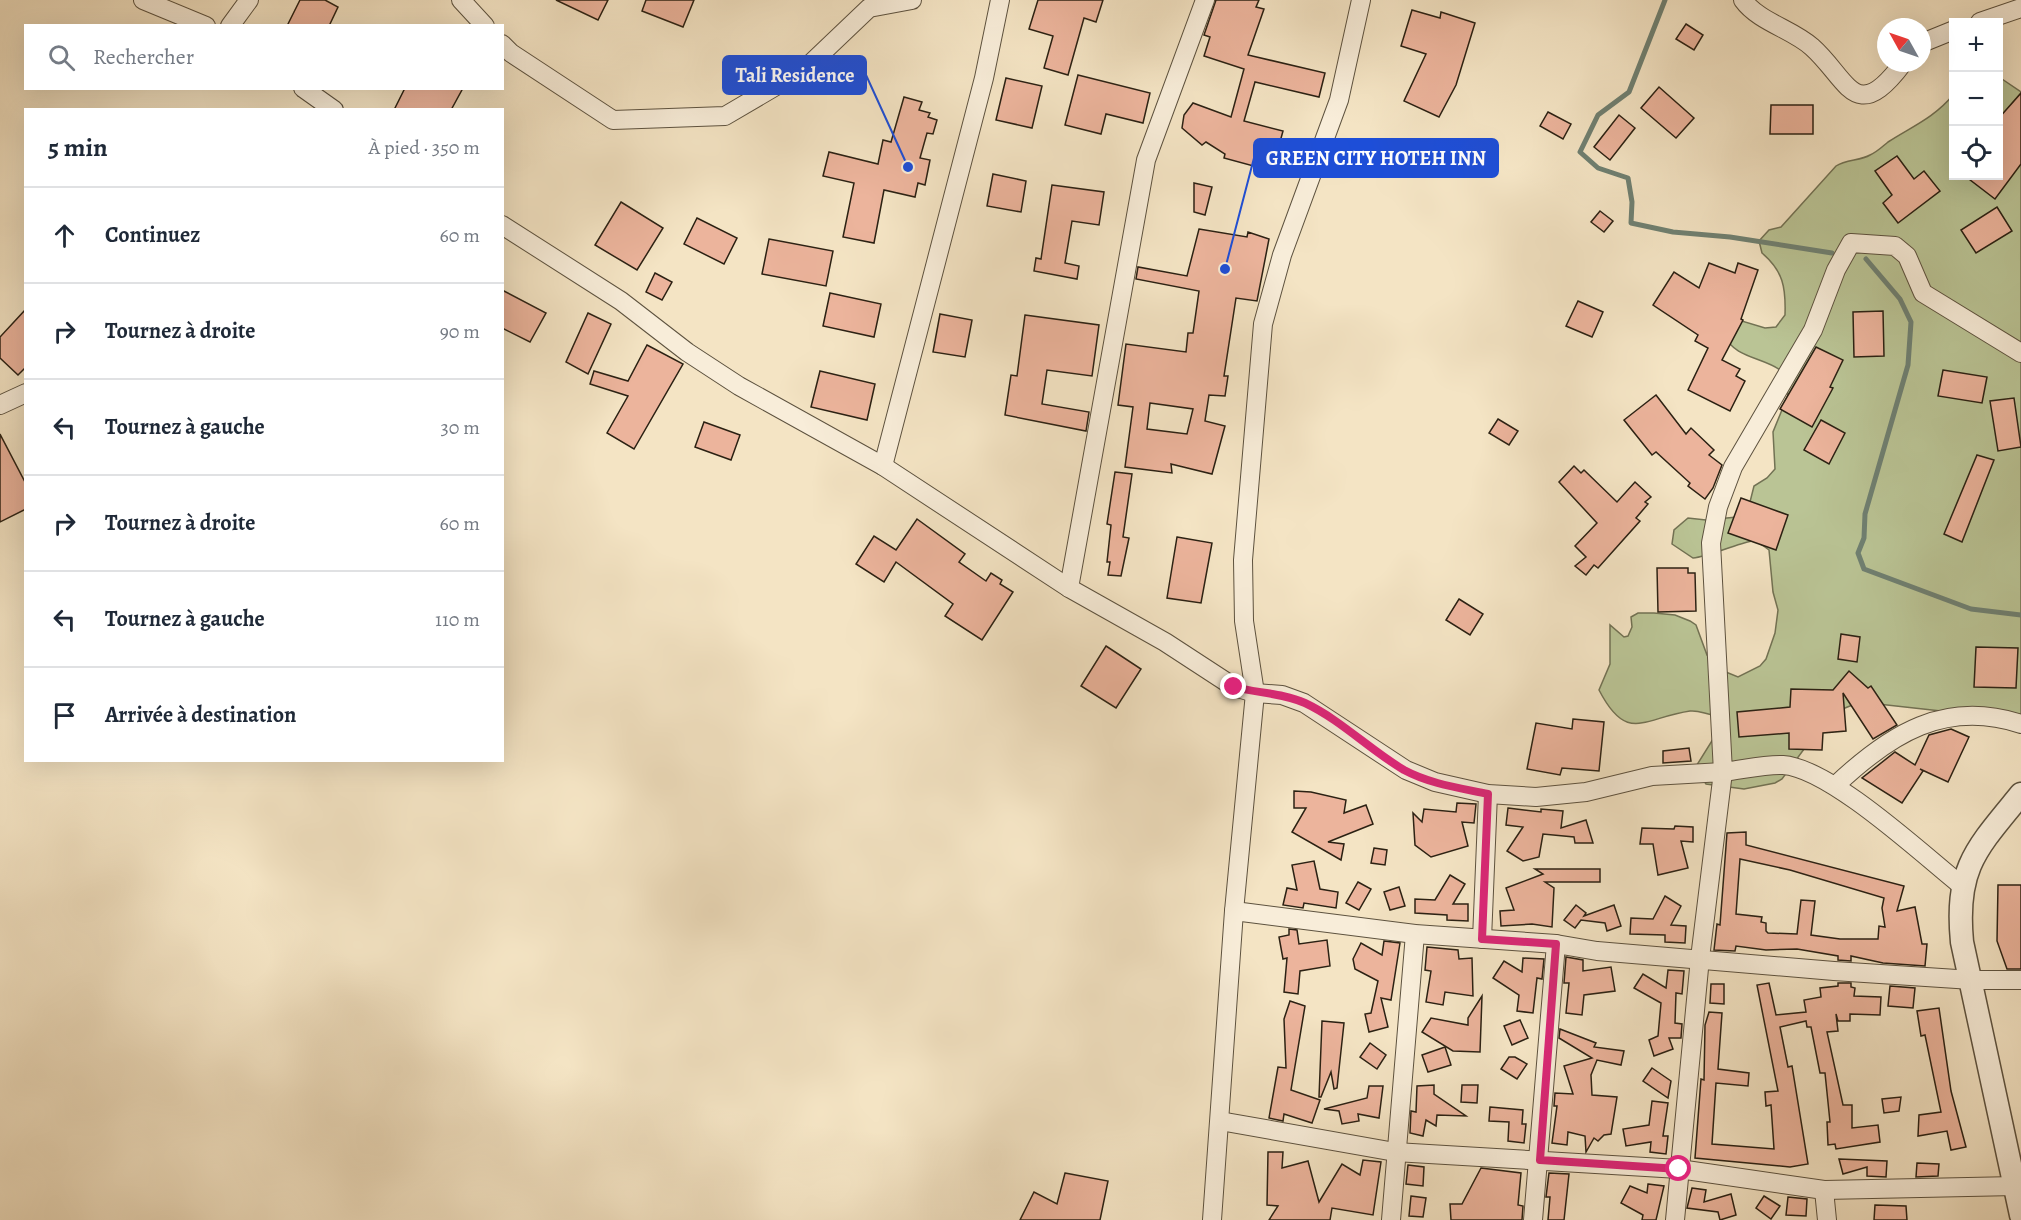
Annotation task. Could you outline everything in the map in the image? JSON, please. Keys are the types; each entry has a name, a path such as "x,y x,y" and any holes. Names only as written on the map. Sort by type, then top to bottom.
{"street":[{"path":"143,0 201,24"},
{"path":"231,24 249,0"},
{"path":"461,0 483,24"},
{"path":"504,46 511,53 613,120 725,116 805,69 869,8 912,0"},
{"path":"883,466 984,78 1000,0"},
{"path":"1069,588 1146,160 1204,0"},
{"path":"1212,1220 1234,911 1255,693 1244,621 1243,560 1263,324 1282,255 1339,100 1361,0"},
{"path":"1743,0 1812,47 1849,91 1863,94 1877,91 1890,81 1896,72"},
{"path":"1992,18 2021,8"},
{"path":"1931,39 1949,32"},
{"path":"306,90 331,108"},
{"path":"504,226 621,301 687,352 739,386 883,466 1069,588 1165,642 1234,687 1255,693 1282,695 1304,703 1406,770 1435,782 1488,794 1536,796 1566,794 1652,776 1723,772 1783,765 1812,772 1836,785 1962,886"},
{"path":"1675,1220 1700,958 1723,772 1711,543 1719,507 1733,467 1813,330 1836,270 1851,243 1895,246 1907,256 1923,293 2021,353"},
{"path":"0,405 24,394"},
{"path":"1836,785 1885,744 1933,721 1964,714 2005,719 2021,724"},
{"path":"1482,939 1488,794"},
{"path":"2021,794 1978,850 1962,886 1960,917 1962,942 2021,1215"},
{"path":"1234,911 1415,934 1556,944 1597,951 1834,971 1972,980 2021,980"},
{"path":"1391,1220 1415,934"},
{"path":"1533,1220 1540,1160 1556,944"},
{"path":"1220,1121 1395,1152 1679,1169 1824,1190 2016,1186"},
{"path":"1824,1190 1827,1220"}],"green space":[{"path":"2003,80 2021,92 2021,729 1941,711 1860,702 1845,708 1807,745 1782,779 1775,783 1744,789 1706,784 1695,768 1715,736 1713,715 1690,711 1637,723 1618,717 1609,707 1599,690 1610,664 1610,625 1624,637 1628,636 1632,627 1631,617 1638,613 1675,615 1696,625 1707,655 1721,670 1738,677 1760,666 1766,659 1775,633 1778,610 1773,592 1769,550 1753,541 1693,558 1672,544 1674,530 1688,518 1706,520 1737,517 1750,502 1754,486 1767,478 1775,469 1773,432 1788,395 1783,372 1768,363 1743,354 1730,344 1725,336 1742,321 1765,328 1776,327 1785,315 1782,280 1775,266 1762,253 1759,241 1769,230 1781,227 1836,166 1875,152 1949,100 1949,180 2003,180"}],"building":[{"path":"300,0 325,0 338,7 330,24 288,24"},
{"path":"556,0 608,0 598,20"},
{"path":"646,0 694,0 683,27 642,11"},
{"path":"1038,0 1103,0 1096,22 1084,18 1068,75 1044,68 1053,36 1029,29"},
{"path":"1216,0 1259,0 1256,7 1264,9 1248,55 1325,73 1319,97 1255,82 1244,121 1283,131 1272,171 1224,158 1225,154 1206,142 1202,145 1182,128 1184,115 1193,103 1231,117 1244,69 1204,56 1210,37 1204,35"},
{"path":"1412,10 1440,18 1441,12 1475,23 1456,85 1439,117 1404,101 1426,54 1401,46"},
{"path":"1686,24 1703,35 1694,50 1676,39"},
{"path":"1078,75 1150,93 1143,123 1106,114 1101,134 1065,125"},
{"path":"1006,78 1042,86 1032,128 996,120"},
{"path":"1659,87 1694,118 1676,138 1641,108"},
{"path":"404,90 462,90 452,108 395,108"},
{"path":"2021,93 2021,164 1995,199 1970,180 2003,180 2003,113"},
{"path":"904,97 922,102 919,110 930,113 928,117 937,120 933,134 927,133 920,158 930,160 925,185 918,183 915,197 884,190 874,243 843,237 854,183 823,176 829,152 878,164 883,140 891,142"},
{"path":"1771,105 1813,105 1813,134 1770,134"},
{"path":"1548,112 1571,124 1563,139 1540,126"},
{"path":"1619,115 1635,128 1610,160 1594,147"},
{"path":"1897,156 1914,179 1924,171 1940,191 1898,223 1883,203 1892,195 1875,171"},
{"path":"993,174 1026,181 1021,212 987,206"},
{"path":"1194,183 1212,187 1205,215 1194,212"},
{"path":"1052,185 1104,192 1099,225 1072,221 1065,263 1079,266 1077,279 1034,271 1036,258 1041,259"},
{"path":"621,202 663,228 637,270 595,245"},
{"path":"1997,207 2012,231 1976,253 1961,230"},
{"path":"1600,211 1613,221 1604,232 1591,222"},
{"path":"697,218 737,238 724,264 684,244"},
{"path":"1199,229 1247,237 1248,232 1269,239 1257,301 1236,298 1224,376 1228,376 1225,396 1209,395 1205,421 1225,426 1212,474 1171,464 1172,473 1125,467 1133,407 1118,405 1126,344 1186,352 1188,333 1193,333 1199,291 1136,279 1138,267 1187,276","holes":["1150,403 1193,409 1187,434 1147,429"]},
{"path":"769,239 833,251 826,286 762,274"},
{"path":"1709,263 1735,273 1738,263 1758,270 1741,319 1743,320 1722,360 1740,369 1736,376 1745,381 1730,411 1688,390 1708,348 1695,341 1698,335 1653,305 1674,272 1699,288"},
{"path":"655,273 672,282 662,300 646,292"},
{"path":"504,291 546,313 530,342 504,329"},
{"path":"830,293 881,304 874,337 823,326"},
{"path":"1578,301 1603,312 1592,337 1566,326"},
{"path":"24,311 24,369 18,375 0,358 0,337"},
{"path":"1883,311 1884,356 1854,357 1853,312"},
{"path":"588,313 611,324 588,374 566,362"},
{"path":"940,314 972,320 965,357 933,352"},
{"path":"1025,315 1099,325 1092,376 1047,370 1042,404 1089,412 1086,431 1005,415 1011,375 1017,376"},
{"path":"647,345 683,364 634,449 607,433 628,396 590,384 594,371 628,381"},
{"path":"1816,347 1843,360 1830,387 1833,388 1812,427 1780,409"},
{"path":"1943,370 1987,377 1982,403 1938,396"},
{"path":"820,371 875,384 867,420 811,407"},
{"path":"1656,395 1686,434 1691,428 1714,450 1709,455 1722,465 1713,488 1705,499 1688,486 1690,483 1656,452 1652,455 1624,420"},
{"path":"2014,398 2021,447 1998,451 1990,401"},
{"path":"1498,419 1518,431 1509,445 1489,433"},
{"path":"1821,420 1845,433 1829,464 1804,450"},
{"path":"704,422 740,435 731,460 695,447"},
{"path":"0,434 24,480 24,510 0,522"},
{"path":"1977,455 1994,460 1962,542 1944,534"},
{"path":"1574,466 1581,473 1584,470 1617,502 1635,482 1651,497 1645,502 1648,504 1636,518 1640,521 1598,568 1594,565 1586,575 1575,566 1586,557 1575,546 1597,523 1559,482"},
{"path":"1115,472 1132,474 1123,537 1129,538 1121,576 1108,575 1110,562 1107,562 1111,525 1107,524"},
{"path":"1741,498 1788,515 1776,550 1728,533"},
{"path":"917,519 965,554 959,562 986,581 991,573 1002,580 1000,584 1013,592 982,640 945,616 953,604 896,562 884,582 856,564 874,536 896,550"},
{"path":"1177,537 1212,543 1201,603 1167,598"},
{"path":"1657,568 1688,568 1688,573 1695,573 1696,611 1658,612"},
{"path":"1459,599 1483,614 1470,635 1446,620"},
{"path":"1841,634 1860,637 1857,662 1838,659"},
{"path":"1106,646 1141,669 1116,708 1081,686"},
{"path":"1976,647 2018,648 2016,688 1974,687"},
{"path":"1849,671 1868,688 1871,686 1897,725 1873,739 1843,693 1846,731 1823,733 1822,750 1789,749 1789,733 1739,737 1737,712 1790,707 1791,689 1833,690"},
{"path":"1573,719 1604,722 1599,771 1562,768 1560,775 1527,769 1536,723 1572,729"},
{"path":"1951,729 1969,737 1948,782 1920,769 1923,771 1902,803 1862,778 1895,752 1915,765 1929,735"},
{"path":"1689,748 1691,761 1663,763 1663,751"},
{"path":"1294,791 1311,792 1346,800 1344,813 1366,805 1373,824 1328,842 1344,844 1341,860 1292,832 1306,808 1294,808"},
{"path":"1457,803 1476,804 1474,823 1462,822 1468,846 1431,857 1415,845 1413,813 1422,822 1424,809 1456,812"},
{"path":"1508,808 1541,812 1541,809 1563,811 1561,828 1586,820 1593,843 1575,843 1574,837 1543,834 1539,857 1523,861 1507,851 1523,827 1506,825"},
{"path":"1675,826 1693,827 1693,842 1681,841 1688,868 1658,875 1653,844 1640,844 1642,828 1674,829"},
{"path":"1746,832 1746,845 1904,886 1897,911 1915,907 1922,944 1927,944 1925,966 1883,963 1851,956 1851,961 1838,960 1838,956 1797,949 1766,950 1736,946 1735,951 1714,950 1717,924 1720,925 1727,833","holes":["1740,859 1790,870 1884,898 1882,908 1885,927 1879,926 1878,939 1840,939 1811,935 1815,901 1801,900 1797,934 1768,933 1766,923 1761,922 1762,917 1736,914"]},
{"path":"1374,848 1387,850 1385,865 1371,863"},
{"path":"1314,861 1320,889 1338,892 1336,908 1304,903 1303,908 1283,905 1287,888 1297,890 1292,865"},
{"path":"1535,869 1600,869 1600,882 1545,882 1554,888 1552,927 1532,924 1501,926 1500,911 1514,910 1506,888 1543,874"},
{"path":"1450,875 1465,884 1453,904 1468,904 1468,921 1447,920 1447,915 1415,913 1415,899 1435,900"},
{"path":"1358,882 1371,889 1359,910 1346,903"},
{"path":"1998,885 2021,885 2021,969 2007,969 1997,941"},
{"path":"1399,887 1405,906 1390,910 1384,892"},
{"path":"1665,896 1681,906 1671,925 1686,926 1685,943 1665,942 1665,935 1630,934 1631,918 1653,919"},
{"path":"1576,905 1586,913 1584,916 1614,905 1621,926 1607,931 1605,923 1581,920 1575,928 1564,920"},
{"path":"1289,929 1297,930 1299,944 1327,940 1330,966 1300,971 1298,994 1284,992 1287,958 1283,959 1279,937 1289,935"},
{"path":"1384,941 1400,943 1391,1000 1381,998 1388,1027 1369,1032 1365,1014 1371,1013 1378,981 1355,969 1353,959 1361,943 1382,955"},
{"path":"1427,947 1458,950 1459,959 1472,958 1473,996 1445,992 1443,1005 1426,1002 1431,971 1425,970"},
{"path":"1566,957 1583,960 1583,971 1611,967 1615,991 1584,995 1582,1015 1566,1013 1569,983 1564,983"},
{"path":"1523,958 1544,959 1542,979 1537,978 1533,1013 1517,1011 1519,995 1493,978 1504,961 1522,972"},
{"path":"1668,970 1684,971 1682,994 1676,993 1675,1023 1682,1024 1681,1038 1669,1038 1673,1049 1654,1056 1649,1040 1658,1036 1661,1003 1634,988 1643,974 1666,988"},
{"path":"1769,983 1776,1015 1806,1012 1804,1000 1821,997 1820,988 1838,986 1838,983 1851,983 1851,987 1855,988 1854,996 1881,997 1880,1015 1850,1014 1850,1021 1838,1021 1836,1014 1838,1031 1827,1032 1843,1105 1852,1105 1852,1128 1878,1125 1880,1142 1836,1149 1835,1144 1828,1145 1827,1122 1830,1122 1825,1073 1820,1073 1811,1027 1807,1027 1806,1021 1780,1027 1788,1067 1792,1066 1808,1164 1790,1167 1695,1158 1701,1079 1704,1080 1705,1025 1709,1012 1722,1013 1718,1069 1749,1073 1748,1086 1716,1083 1712,1144 1774,1149 1771,1105 1766,1106 1765,1092 1778,1091 1757,985"},
{"path":"1711,984 1724,984 1724,1004 1710,1003"},
{"path":"1890,986 1915,988 1913,1008 1888,1006"},
{"path":"1482,996 1480,1052 1453,1051 1422,1032 1431,1018 1468,1025 1468,1018"},
{"path":"1290,1001 1305,1006 1291,1090 1320,1100 1312,1123 1284,1114 1283,1121 1269,1118 1278,1067 1286,1068 1284,1019"},
{"path":"1939,1008 1951,1091 1966,1147 1951,1150 1947,1131 1918,1136 1919,1115 1941,1112 1925,1035 1921,1036 1917,1011"},
{"path":"1520,1020 1528,1038 1512,1045 1504,1026"},
{"path":"1322,1021 1344,1023 1337,1088 1334,1089 1331,1072 1321,1097 1319,1097"},
{"path":"1560,1029 1596,1043 1594,1047 1624,1051 1621,1065 1597,1060 1591,1075 1592,1095 1617,1097 1611,1134 1604,1135 1598,1141 1594,1138 1586,1152 1585,1136 1568,1132 1567,1145 1552,1143 1557,1106 1554,1106 1555,1093 1573,1094 1564,1066 1592,1058 1559,1038"},
{"path":"1370,1043 1386,1055 1377,1069 1360,1057"},
{"path":"1445,1047 1451,1065 1428,1072 1422,1055"},
{"path":"1509,1057 1515,1057 1527,1064 1517,1079 1501,1069"},
{"path":"1652,1068 1671,1081 1668,1098 1643,1081"},
{"path":"1434,1085 1434,1094 1466,1116 1437,1115 1436,1126 1426,1120 1423,1136 1410,1133 1411,1111 1416,1112 1417,1086"},
{"path":"1462,1085 1478,1085 1477,1103 1461,1102"},
{"path":"1369,1086 1383,1086 1379,1118 1358,1114 1359,1121 1342,1124 1339,1111 1324,1109 1367,1098"},
{"path":"1901,1097 1899,1111 1884,1113 1882,1099"},
{"path":"1652,1101 1668,1103 1663,1136 1668,1136 1666,1154 1650,1152 1651,1142 1626,1146 1623,1129 1649,1125"},
{"path":"1490,1107 1523,1110 1522,1124 1526,1124 1524,1143 1508,1141 1509,1122 1489,1121"},
{"path":"1268,1152 1283,1152 1282,1168 1308,1161 1319,1202 1342,1164 1360,1175 1363,1160 1381,1162 1373,1215 1332,1208 1330,1220 1269,1220 1278,1206 1267,1205"},
{"path":"1839,1159 1887,1161 1886,1177 1867,1176 1867,1167 1843,1174"},
{"path":"1917,1163 1939,1164 1938,1176 1916,1177"},
{"path":"1408,1165 1424,1167 1423,1186 1406,1184"},
{"path":"1481,1168 1521,1173 1518,1205 1523,1206 1522,1220 1451,1220 1450,1204 1462,1204"},
{"path":"1065,1173 1108,1181 1100,1220 1020,1220 1034,1192 1057,1204"},
{"path":"1549,1173 1569,1174 1564,1220 1548,1220 1550,1197 1546,1197"},
{"path":"1648,1184 1664,1186 1656,1220 1642,1220 1643,1215 1621,1203 1630,1186 1647,1193"},
{"path":"1692,1188 1706,1190 1704,1202 1731,1194 1736,1215 1720,1220 1718,1212 1687,1208"},
{"path":"1411,1196 1426,1198 1423,1217 1409,1216"},
{"path":"1764,1196 1780,1206 1771,1219 1756,1208"},
{"path":"1788,1197 1807,1199 1806,1216 1786,1215"},
{"path":"1875,1205 1906,1206 1907,1220 1874,1220"}],"waterway":[{"path":"1665,0 1629,92 1598,115 1580,152 1598,168 1628,178 1632,202 1631,223 1673,232 1730,237 1832,253"},
{"path":"1866,259 1900,299 1911,322 1908,365 1865,514 1864,538 1858,553 1864,569 1971,609 2021,615"}],"place":[{"name":"Tali Residence","path":"908,167"},
{"name":"GREEN CITY HOTEH INN","path":"1225,269"}],"route":[{"path":"1234,687 1255,693 1282,695 1304,703 1325,714 1361,742 1406,770 1435,782 1488,794 1482,939 1556,944 1540,1160 1679,1169"}]}
